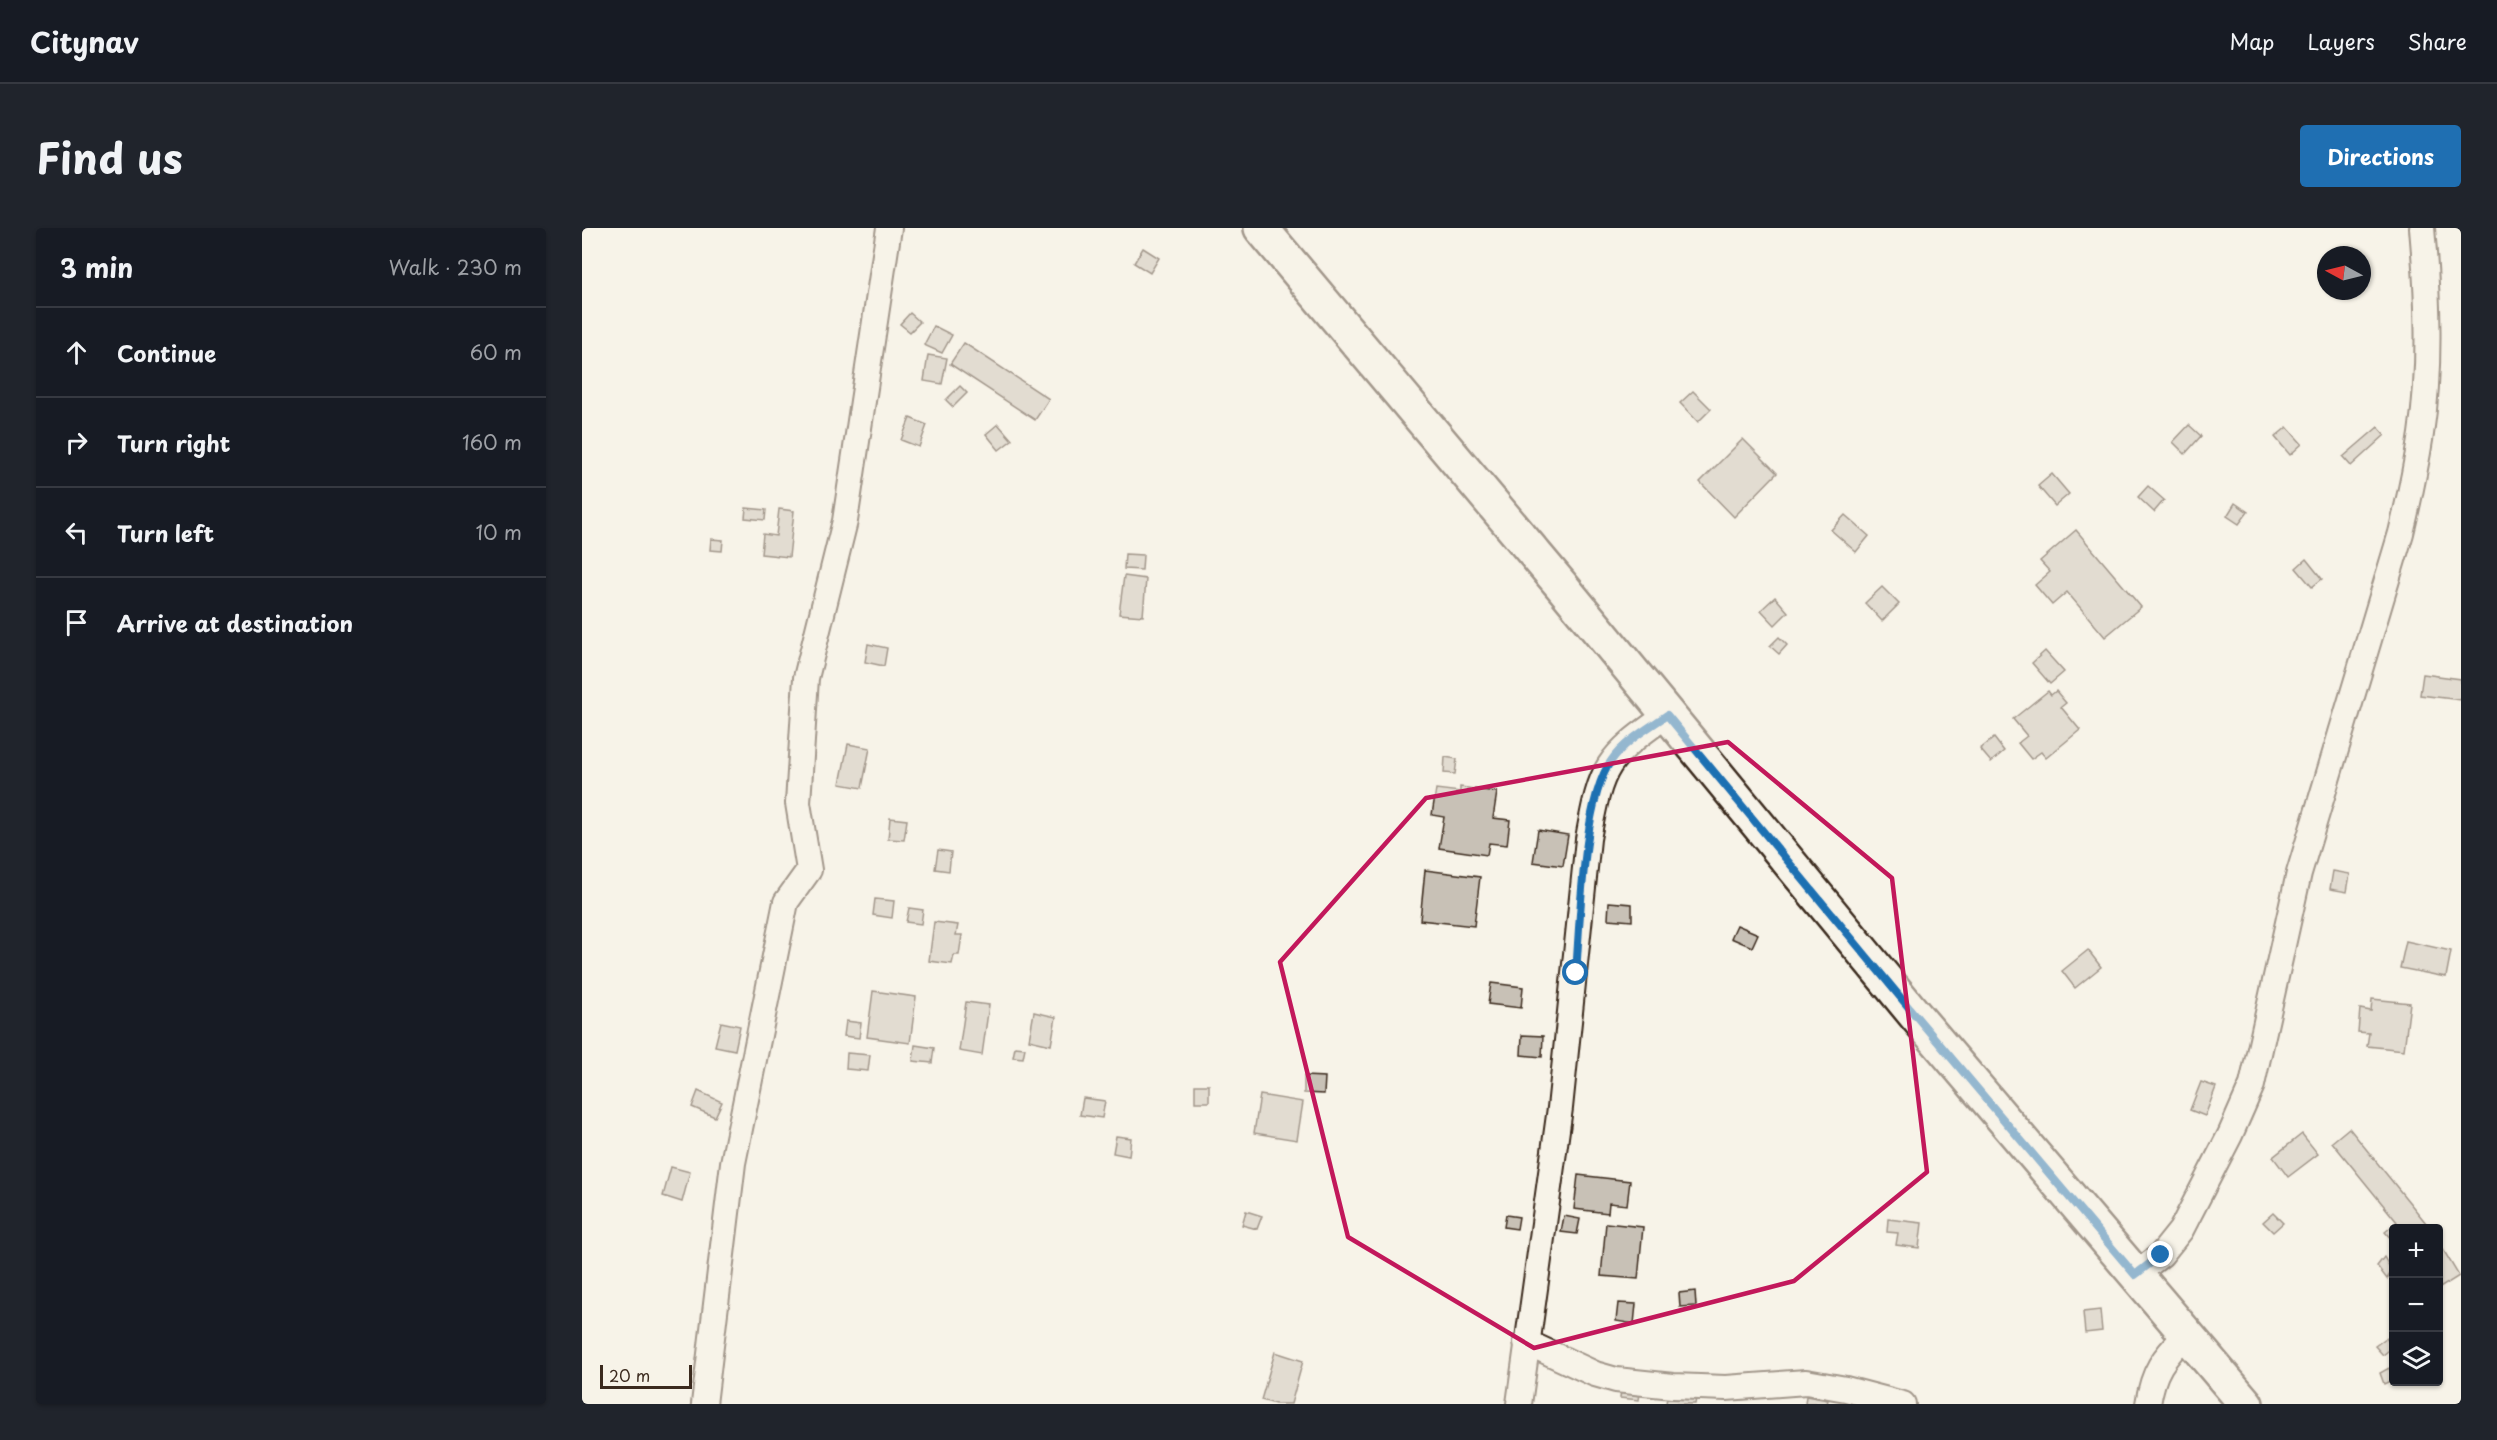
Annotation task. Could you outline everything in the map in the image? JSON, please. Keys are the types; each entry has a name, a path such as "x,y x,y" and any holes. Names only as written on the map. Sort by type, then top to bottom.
{"street":[{"path":"705,1404 733,1164 786,902 808,870 798,803 806,678 845,521 889,228"},
{"path":"1261,228 1915,1015 2246,1404"},
{"path":"2135,1275 2161,1255 2181,1230 2230,1136 2252,1085 2300,873 2398,543 2413,484 2422,432 2427,366 2427,289 2422,228"},
{"path":"1519,1404 1560,1108 1588,839 1596,796 1605,770 1620,750 1667,715"},
{"path":"2148,1404 2152,1381 2160,1363 2186,1335"},
{"path":"1526,1342 1595,1374 1616,1380 1673,1386 1726,1388 1806,1382 1846,1389 1903,1404"}],"highlighted area":[{"path":"1728,742 1892,878 1927,1172 1794,1281 1534,1348 1348,1237 1280,962 1426,798"}],"building":[{"path":"1143,248 1159,258 1150,273 1134,263"},
{"path":"910,313 920,322 910,332 900,324"},
{"path":"934,326 952,335 942,353 924,345"},
{"path":"964,343 1049,399 1035,420 950,364"},
{"path":"928,355 947,358 942,384 924,381"},
{"path":"960,386 967,393 953,407 946,400"},
{"path":"1693,391 1711,409 1698,422 1680,403"},
{"path":"910,418 927,425 919,447 901,440"},
{"path":"998,424 1012,440 999,450 986,434"},
{"path":"2189,425 2201,436 2185,454 2173,442"},
{"path":"2287,427 2302,444 2290,455 2275,437"},
{"path":"2378,427 2385,435 2351,466 2343,457"},
{"path":"1743,439 1777,473 1734,517 1700,482"},
{"path":"2052,474 2069,494 2055,506 2038,486"},
{"path":"2148,486 2164,500 2154,512 2138,497"},
{"path":"2235,503 2248,512 2239,524 2227,516"},
{"path":"746,508 766,510 765,520 745,518"},
{"path":"779,509 794,511 789,557 761,554 763,534 776,536"},
{"path":"1845,515 1869,536 1856,552 1831,530"},
{"path":"2076,530 2141,607 2105,637 2067,592 2052,605 2035,585 2050,572 2040,561"},
{"path":"711,539 723,540 722,551 710,550"},
{"path":"1125,554 1143,555 1142,570 1124,569"},
{"path":"2306,559 2322,579 2312,587 2296,568"},
{"path":"1124,576 1146,579 1143,616 1119,614"},
{"path":"1882,587 1899,604 1882,621 1865,603"},
{"path":"1775,597 1788,612 1775,625 1761,610"},
{"path":"1779,637 1787,645 1779,654 1770,646"},
{"path":"868,644 887,648 884,666 865,662"},
{"path":"2045,651 2064,672 2050,684 2032,663"},
{"path":"2423,674 2461,679 2461,700 2420,695"},
{"path":"2048,691 2051,695 2056,691 2066,703 2061,707 2080,730 2046,758 2041,752 2031,759 2018,743 2027,736 2013,719"},
{"path":"1994,738 2004,751 1991,762 1980,749"},
{"path":"848,744 870,748 862,788 840,784"},
{"path":"1445,757 1457,759 1455,774 1444,773"},
{"path":"1460,787 1497,792 1493,818 1510,820 1507,845 1489,843 1487,855 1439,848 1444,817 1432,815 1436,789 1460,792"},
{"path":"890,818 907,820 904,840 888,839"},
{"path":"1538,830 1568,835 1563,866 1533,862"},
{"path":"938,850 951,852 949,871 935,869"},
{"path":"1425,870 1480,877 1474,926 1420,920"},
{"path":"2333,871 2350,874 2347,892 2330,889"},
{"path":"875,899 894,901 892,918 873,915"},
{"path":"1609,902 1632,904 1632,921 1608,919"},
{"path":"909,908 923,910 921,924 906,922"},
{"path":"934,922 958,925 956,935 962,935 959,955 954,955 952,964 929,961"},
{"path":"1737,925 1758,934 1752,947 1731,938"},
{"path":"2406,941 2451,951 2446,977 2400,968"},
{"path":"2088,950 2101,967 2075,988 2062,971"},
{"path":"1491,983 1523,987 1521,1008 1488,1004"},
{"path":"873,991 916,997 910,1043 867,1037"},
{"path":"2372,999 2410,1003 2404,1050 2367,1046 2369,1033 2358,1032 2360,1009 2371,1011"},
{"path":"966,1002 989,1005 982,1055 959,1051"},
{"path":"1034,1012 1056,1017 1051,1045 1029,1040"},
{"path":"846,1021 861,1023 859,1038 844,1036"},
{"path":"721,1022 740,1026 735,1050 715,1046"},
{"path":"1522,1035 1543,1036 1542,1057 1521,1055"},
{"path":"915,1045 934,1048 932,1063 913,1061"},
{"path":"1015,1047 1025,1048 1023,1058 1013,1057"},
{"path":"847,1053 870,1055 868,1071 846,1069"},
{"path":"1304,1076 1325,1077 1324,1094 1304,1093"},
{"path":"2201,1082 2216,1087 2205,1116 2190,1110"},
{"path":"1195,1085 1209,1085 1209,1102 1195,1102"},
{"path":"698,1091 722,1102 715,1117 692,1107"},
{"path":"1260,1095 1303,1102 1297,1140 1254,1133"},
{"path":"1083,1098 1105,1101 1102,1118 1080,1115"},
{"path":"2349,1128 2426,1223 2395,1224 2397,1222 2332,1142"},
{"path":"2302,1134 2318,1154 2288,1177 2273,1157"},
{"path":"1116,1136 1131,1138 1129,1156 1113,1153"},
{"path":"671,1167 690,1172 682,1202 663,1196"},
{"path":"1578,1175 1630,1181 1627,1205 1609,1203 1608,1213 1574,1209"},
{"path":"1246,1211 1262,1216 1257,1229 1242,1225"},
{"path":"2273,1213 2283,1223 2273,1232 2263,1222"},
{"path":"1506,1215 1519,1217 1517,1229 1504,1227"},
{"path":"1564,1216 1580,1219 1577,1234 1561,1232"},
{"path":"1888,1219 1922,1223 1919,1248 1896,1245 1898,1233 1887,1232"},
{"path":"1606,1223 1643,1227 1638,1279 1601,1276"},
{"path":"2443,1249 2459,1276 2443,1286"},
{"path":"2384,1257 2389,1266 2387,1279 2377,1266"},
{"path":"1695,1291 1696,1306 1680,1307 1679,1293"},
{"path":"1618,1303 1636,1304 1634,1324 1616,1321"},
{"path":"2100,1310 2102,1331 2085,1333 2083,1312"},
{"path":"2386,1338 2389,1342 2389,1350 2383,1355 2375,1346"},
{"path":"1275,1352 1303,1361 1291,1404 1275,1404 1261,1400"},
{"path":"2389,1368 2389,1382 2384,1384 2380,1373"},
{"path":"1622,1384 1641,1386 1639,1400 1620,1398"},
{"path":"1668,1389 1697,1393 1695,1404 1666,1404"},
{"path":"1806,1396 1828,1400 1827,1404 1805,1404"}],"route":[{"path":"1576,973 1588,839 1596,796 1602,778 1620,750 1667,715 1915,1015 2135,1275 2161,1255"}]}
